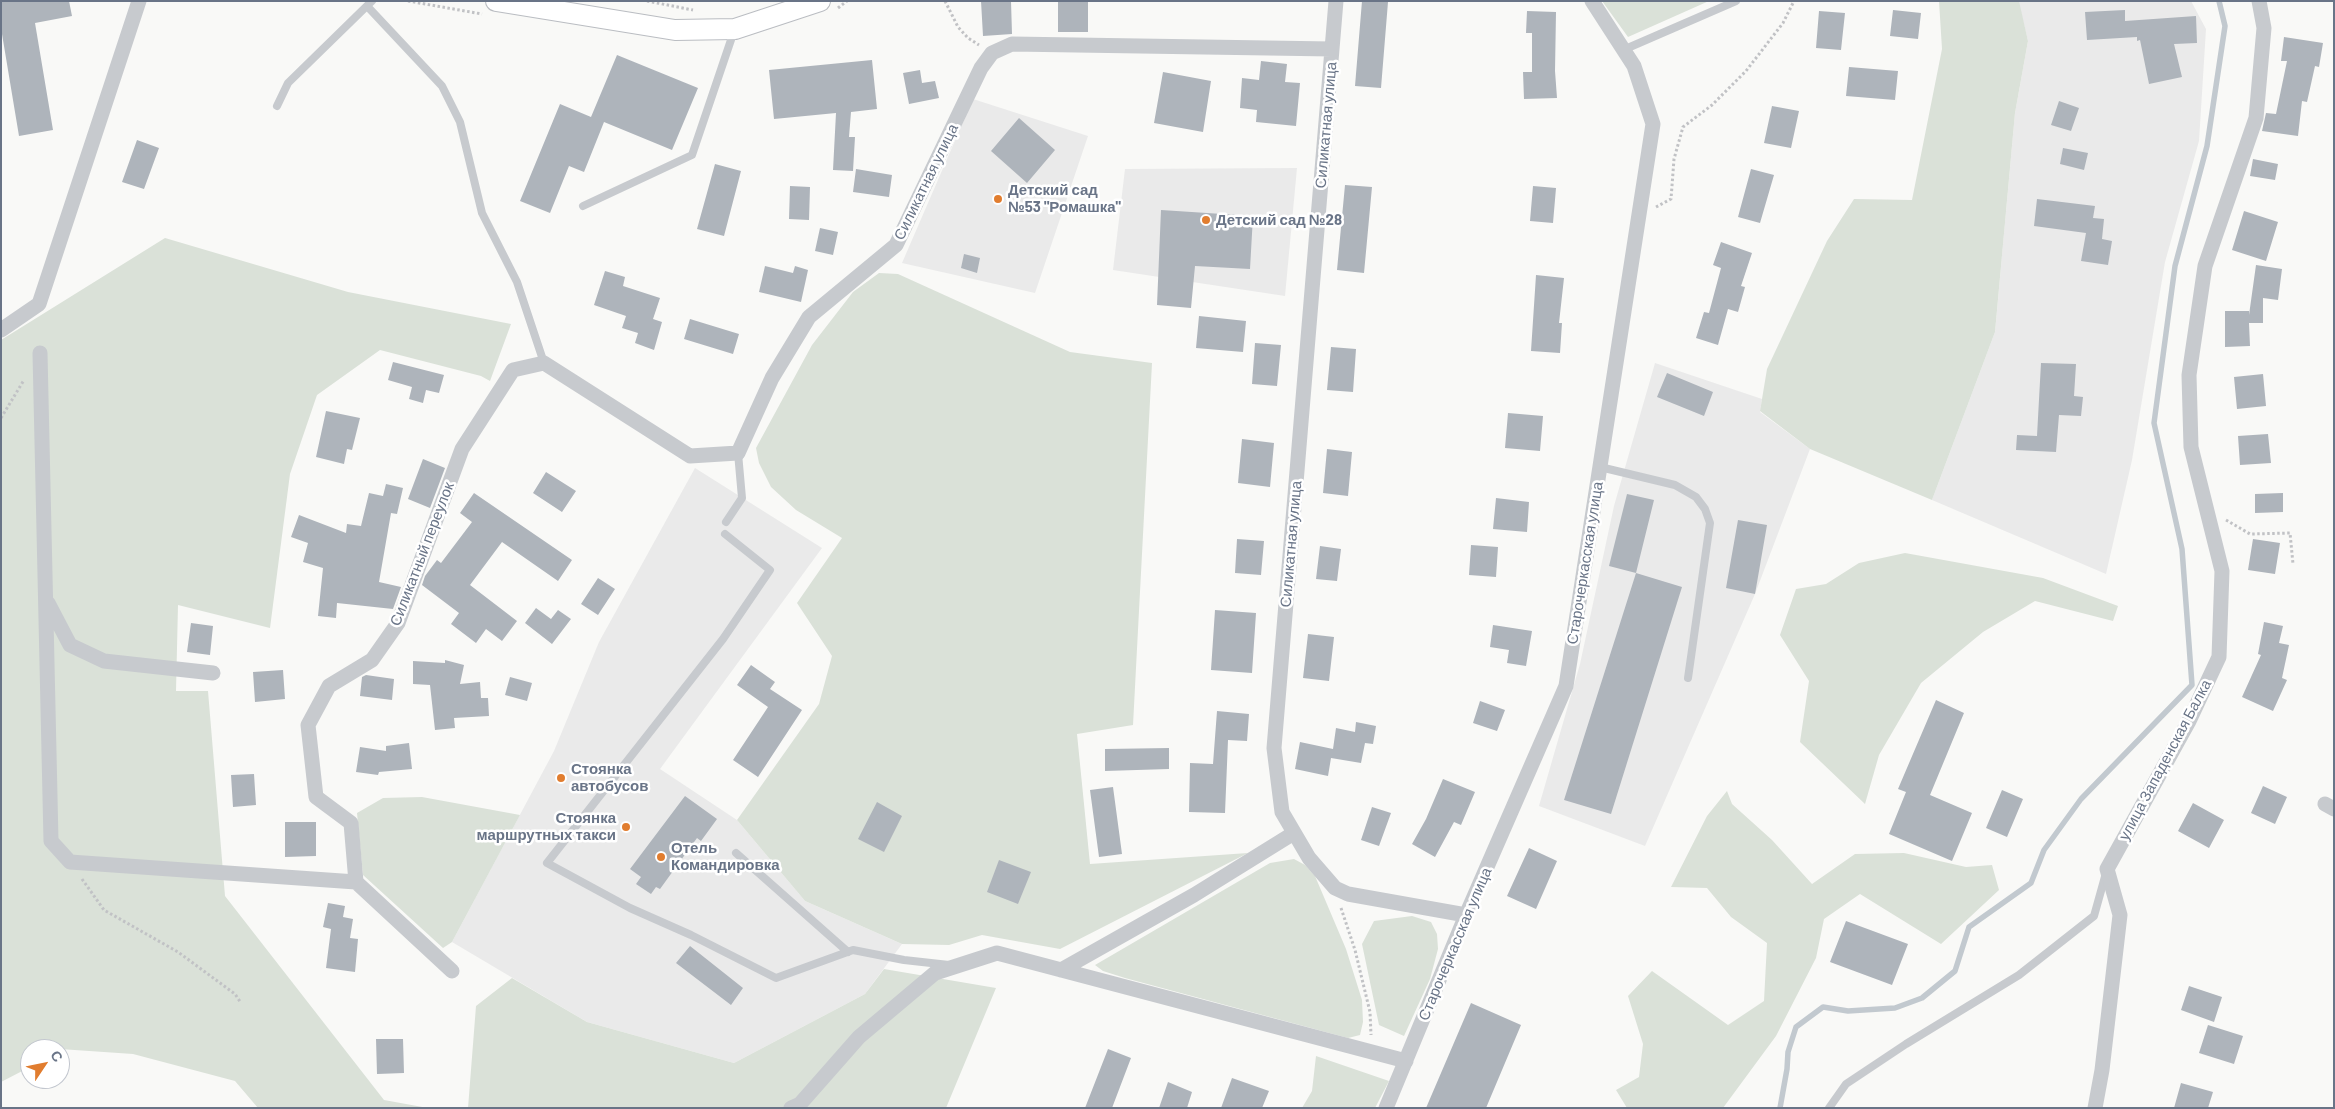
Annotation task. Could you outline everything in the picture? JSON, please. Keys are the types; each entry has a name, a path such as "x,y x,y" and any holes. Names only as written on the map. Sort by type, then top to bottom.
{"street":[{"path":"1,330 39,304 139,1"},
{"path":"496,1 675,30 735,29 820,1"},
{"name":"Силикатная улица","path":"1335,888 1309,858 1282,812 1274,748 1336,1"},
{"name":"Старочеркасская улица","path":"1386,1108 1466,914 1566,686 1653,124 1634,66 1592,1"},
{"name":"улица Западенская Балка","path":"2107,868 2189,721 2219,657 2222,571 2191,447 2189,375 2205,266 2256,118 2264,28 2259,1"},
{"name":"Силикатная улица","path":"738,453 772,378 809,317 896,245 981,68 992,53 1012,44 1332,49"},
{"path":"40,353 52,841 70,862 356,882 452,971"},
{"path":"544,363 690,456 738,453"},
{"name":"Силикатный переулок","path":"356,882 351,823 316,797 308,725 328,686 372,660 398,623 462,449 513,370 544,363"},
{"path":"46,599 70,645 104,661 213,673"},
{"path":"1061,970 1194,895 1294,833"},
{"path":"2095,1108 2102,1070 2120,915 2107,868"},
{"path":"1335,888 1348,894 1466,914"},
{"path":"791,1108 800,1104 859,1037 935,973 997,953 1406,1062"}],"lane":[{"path":"1624,50 1736,1"},
{"path":"277,106 288,83 369,4 442,86 460,122 482,213 517,282 544,363"},
{"path":"583,206 692,155 735,29"},
{"path":"726,522 742,498 738,453"},
{"path":"1600,467 1675,485 1696,497 1705,509 1710,523 1688,678"},
{"path":"725,534 770,570 723,639 547,863 630,908 691,935 776,978 853,950 904,960 959,965"},
{"path":"736,853 848,952"},
{"path":"1829,1108 1846,1084 1906,1044 2020,975 2094,916 2107,868"}],"path":[{"path":"945,1 958,27 968,38 992,53"},
{"path":"1639,217 1671,199 1674,159 1682,127 1712,105 1746,71 1783,22 1794,1"},
{"path":"1,418 40,353"},
{"path":"2223,518 2250,534 2290,533 2293,564"},
{"path":"70,862 104,910 178,952 235,994 241,1003"},
{"path":"1335,888 1355,950 1370,1012 1372,1052"}],"shaded area":[{"path":"1602,1 1709,1 1628,37"},
{"path":"1939,1 2019,1 2028,41 2015,113 1995,332 1932,500 1810,449 1760,411 1767,369 1827,241 1854,199 1912,200 1942,49"},
{"path":"2018,1 2191,1 2206,29 2199,141 2165,262 2132,460 2106,574 1932,500 1995,332 2015,113 2028,41"},
{"name":"Детский сад №53 \"Ромашка\"","path":"973,99 1088,136 1035,293 902,263"},
{"name":"Детский сад №28","path":"1297,168 1285,296 1113,270 1125,169"},
{"path":"165,238 348,292 511,324 490,381 481,376 380,350 317,395 290,474 270,628 178,605 176,691 208,691 225,896 384,1100 428,1108 258,1108 235,1081 133,1054 70,1050 70,1039 20,1039 20,1072 1,1082 1,340"},
{"path":"879,273 898,274 1070,352 1152,363 1133,725 1077,734 1090,864 1248,853 1060,949 982,935 949,945 902,944 805,901 737,820 819,704 832,656 797,603 842,538 796,510 771,487 759,463 756,448 812,345 853,292"},
{"path":"1655,363 1762,399 1760,412 1810,449 1755,594 1645,846 1539,806 1580,664 1614,506"},
{"path":"695,468 822,548 660,769 737,820 805,901 902,944 865,994 734,1063 587,1022 452,942 554,751 599,642"},
{"path":"1905,553 2043,578 2118,606 2113,621 2035,601 1983,632 1921,683 1879,755 1865,804 1800,742 1809,681 1780,635 1796,589 1826,584 1859,563"},
{"path":"1727,791 1732,804 1772,840 1812,884 1855,854 1904,853 1966,867 1992,865 1999,890 1941,944 1860,894 1824,919 1816,958 1776,1036 1723,1108 1627,1108 1616,1090 1639,1077 1643,1044 1628,996 1652,971 1728,1025 1764,1001 1767,943 1731,917 1707,888 1671,887 1707,816"},
{"path":"422,797 520,815 452,942 443,948 363,875 357,813 383,798"},
{"path":"1294,859 1305,865 1315,876 1346,949 1362,1000 1363,1022 1360,1035 1348,1038 1125,978 1103,971 1095,965 1270,863"},
{"path":"1412,916 1431,922 1437,934 1438,949 1430,979 1404,1036 1379,1025 1362,944 1374,921"},
{"path":"884,969 996,988 946,1108 468,1108 476,1006 512,978 587,1022 734,1063 865,994"},
{"path":"1316,1056 1389,1081 1375,1108 1302,1108 1312,1091"}],"building":[{"path":"1,1 69,1 72,16 35,23 53,130 19,136 1,28"},
{"path":"981,1 1011,1 1012,34 983,36"},
{"path":"1058,1 1088,1 1088,32 1058,32"},
{"path":"1362,1 1388,2 1381,88 1355,86"},
{"path":"1893,10 1921,13 1918,39 1890,36"},
{"path":"2125,10 2125,21 2196,16 2197,43 2174,44 2182,77 2149,84 2140,40 2137,41 2137,37 2087,40 2085,12"},
{"path":"1527,11 1556,12 1555,71 1557,98 1524,99 1523,72 1532,72 1532,33 1526,33"},
{"path":"1819,11 1845,13 1841,50 1816,48"},
{"path":"2284,37 2323,43 2319,67 2315,66 2307,102 2302,101 2298,136 2262,131 2266,113 2276,114 2287,61 2281,61"},
{"path":"617,55 698,88 672,150 604,122 584,172 569,166 550,213 520,201 560,104 591,117"},
{"path":"872,60 877,109 851,112 849,137 855,137 853,171 833,170 836,113 774,119 769,70"},
{"path":"1261,61 1287,64 1285,82 1300,83 1296,126 1256,122 1257,110 1240,108 1242,78 1259,80"},
{"path":"1849,67 1898,71 1895,100 1846,96"},
{"path":"920,70 922,83 935,81 939,98 909,104 903,73"},
{"path":"1163,72 1211,81 1203,132 1154,123"},
{"path":"2059,101 2079,108 2071,131 2051,125"},
{"path":"1772,106 1799,111 1791,148 1764,143"},
{"path":"1019,118 1055,150 1027,183 991,151"},
{"path":"137,140 159,148 144,189 122,182"},
{"path":"2063,148 2088,153 2084,170 2060,164"},
{"path":"2253,159 2278,164 2275,180 2250,176"},
{"path":"715,164 741,171 724,236 697,229"},
{"path":"856,169 892,175 889,197 853,192"},
{"path":"1751,169 1774,175 1760,223 1738,217"},
{"path":"1345,185 1372,187 1364,273 1337,270"},
{"path":"790,186 810,187 809,220 789,219"},
{"path":"1533,186 1556,188 1553,223 1530,221"},
{"path":"2037,199 2095,206 2093,218 2104,219 2102,239 2112,241 2108,265 2081,261 2086,233 2034,226"},
{"path":"1161,210 1253,216 1250,269 1195,266 1191,308 1157,305"},
{"path":"2244,211 2278,222 2266,261 2232,250"},
{"path":"820,228 838,232 833,255 815,251"},
{"path":"1721,242 1752,253 1741,286 1745,287 1738,312 1728,309 1718,345 1696,338 1704,312 1709,313 1721,268 1713,265"},
{"path":"964,254 980,258 977,273 961,268"},
{"path":"2256,265 2282,269 2278,300 2263,298 2263,323 2249,323 2250,346 2225,347 2225,311 2249,311 2249,315"},
{"path":"765,266 793,273 795,266 808,270 801,302 759,292"},
{"path":"605,271 625,277 623,286 660,298 653,319 662,322 654,350 635,343 638,333 622,328 626,316 594,305"},
{"path":"1536,275 1564,278 1559,323 1562,323 1560,353 1531,351"},
{"path":"1199,316 1246,321 1243,352 1196,348"},
{"path":"690,319 739,334 733,354 684,339"},
{"path":"1255,343 1281,345 1277,386 1252,384"},
{"path":"1331,347 1356,349 1353,392 1327,390"},
{"path":"393,362 444,375 439,393 426,390 423,403 409,399 412,387 388,380"},
{"path":"2041,363 2076,364 2074,396 2083,397 2081,416 2059,415 2056,452 2016,450 2017,435 2037,436"},
{"path":"1667,373 1713,392 1704,416 1657,397"},
{"path":"2263,374 2266,406 2237,409 2234,377"},
{"path":"326,411 360,418 352,450 347,449 344,464 316,457"},
{"path":"1508,413 1543,416 1540,451 1505,448"},
{"path":"2268,434 2271,463 2240,465 2238,436"},
{"path":"1242,439 1274,443 1270,487 1238,483"},
{"path":"1327,449 1352,452 1348,496 1323,493"},
{"path":"423,459 445,468 430,508 408,499"},
{"path":"546,472 576,491 562,512 533,493"},
{"path":"386,484 403,488 397,514 391,513 379,582 401,587 393,609 337,603 336,618 318,616 323,568 303,562 308,543 291,537 299,515 346,533 347,524 361,526 369,493 383,496"},
{"path":"474,493 572,560 558,581 502,542 470,585 517,621 502,641 486,629 476,643 451,624 459,613 422,585 425,576 437,560 441,563 472,522 460,513"},
{"path":"2283,493 2283,512 2255,513 2255,494"},
{"path":"1627,494 1654,500 1636,573 1609,566"},
{"path":"1496,498 1529,502 1527,532 1493,529"},
{"path":"1738,520 1767,525 1755,594 1726,588"},
{"path":"1237,539 1264,541 1261,575 1235,573"},
{"path":"2253,539 2280,543 2275,574 2248,570"},
{"path":"1471,545 1498,547 1496,577 1469,575"},
{"path":"1320,546 1341,549 1337,581 1316,579"},
{"path":"1636,573 1682,587 1611,814 1564,800"},
{"path":"598,578 615,589 598,615 581,604"},
{"path":"536,608 551,619 558,610 571,619 552,644 525,623"},
{"path":"1215,610 1256,613 1252,673 1211,670"},
{"path":"2264,622 2283,626 2279,643 2289,645 2282,678 2287,680 2273,711 2242,697 2261,655 2258,654"},
{"path":"191,623 213,626 210,655 187,652"},
{"path":"1493,625 1532,631 1526,666 1507,663 1509,650 1490,647"},
{"path":"1308,634 1334,637 1329,681 1303,678"},
{"path":"445,660 464,665 460,684 480,682 481,698 488,698 489,716 454,718 455,728 435,730 430,685 413,684 413,661 445,663"},
{"path":"751,665 775,682 770,689 802,710 758,777 733,760 768,707 737,685"},
{"path":"283,670 285,699 255,702 253,672"},
{"path":"366,675 394,679 392,700 360,696 362,677"},
{"path":"510,677 532,683 527,701 505,695"},
{"path":"1936,700 1964,713 1930,795 1972,813 1952,861 1889,834 1906,792 1898,789"},
{"path":"1480,701 1505,710 1497,731 1473,723"},
{"path":"1217,711 1249,714 1247,741 1228,740 1225,813 1189,812 1190,763 1213,764"},
{"path":"1356,722 1376,726 1373,744 1365,743 1361,763 1331,758 1328,776 1295,769 1300,742 1333,749 1336,728 1355,732"},
{"path":"409,743 412,769 379,772 378,775 356,772 360,747 386,751 386,746"},
{"path":"1169,748 1169,769 1105,771 1105,749"},
{"path":"254,774 256,805 233,807 231,775"},
{"path":"1443,779 1475,792 1461,825 1454,822 1435,857 1412,844 1426,819"},
{"path":"2263,786 2287,797 2275,824 2251,813"},
{"path":"1113,787 1122,854 1099,857 1090,790"},
{"path":"2002,790 2023,799 2007,837 1986,828"},
{"name":"Отель Командировка","path":"685,796 717,819 701,841 697,838 660,889 656,887 651,894 636,884 641,877 630,869"},
{"path":"877,802 902,816 884,852 858,839"},
{"path":"2193,803 2224,820 2209,848 2178,831"},
{"path":"1372,807 1391,813 1379,846 1361,840"},
{"path":"285,822 316,822 316,856 285,857"},
{"path":"1529,848 1557,861 1536,909 1507,896"},
{"path":"999,860 1031,872 1018,904 987,892"},
{"path":"328,903 345,906 343,917 353,919 350,938 358,939 355,972 326,968 331,929 323,927"},
{"path":"1846,921 1908,944 1892,985 1830,962"},
{"path":"690,946 743,988 731,1005 676,963"},
{"path":"2189,986 2222,997 2214,1022 2181,1010"},
{"path":"1471,1003 1521,1025 1486,1108 1426,1108"},
{"path":"2208,1025 2243,1036 2234,1064 2199,1053"},
{"path":"376,1039 403,1039 404,1073 377,1074"},
{"path":"1108,1049 1131,1058 1112,1108 1085,1108"},
{"path":"1232,1078 1269,1091 1262,1108 1221,1108"},
{"path":"1168,1082 1192,1092 1187,1108 1159,1108"},
{"path":"2181,1083 2213,1092 2208,1108 2174,1108"}],"waterway":[{"path":"1780,1108 1788,1052 1796,1027 1823,1007 1848,1011 1895,1008 1922,998 1955,971 1969,927 2031,883 2044,850 2081,799 2192,685 2182,549 2154,423 2175,266 2207,146 2225,26 2219,1"}],"place":[{"name":"Детский сад №53 \"Ромашка\"","path":"998,199"},
{"name":"Детский сад №28","path":"1206,220"},
{"name":"Стоянка автобусов","path":"561,778"},
{"name":"Стоянка маршрутных такси","path":"626,827"},
{"name":"Отель Командировка","path":"661,857"}]}
